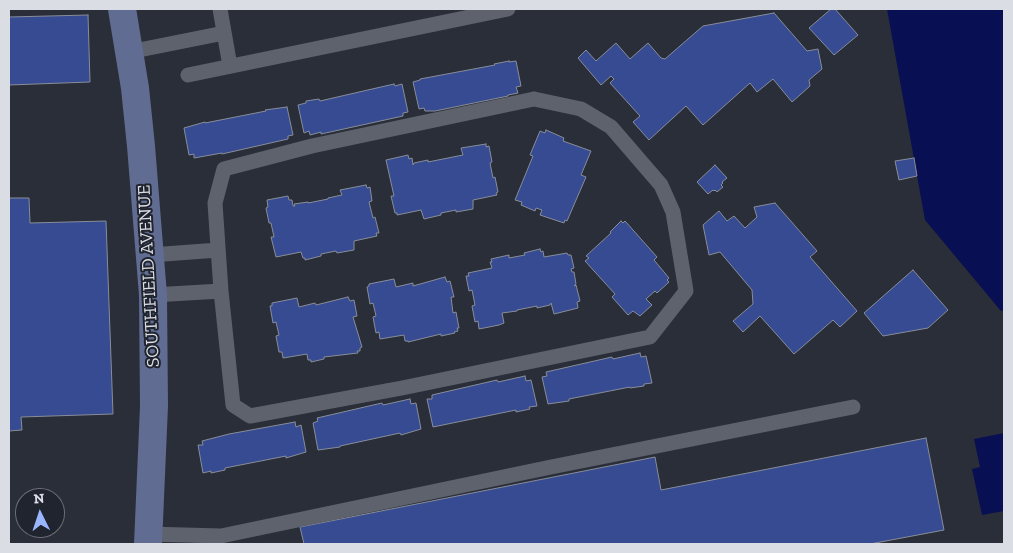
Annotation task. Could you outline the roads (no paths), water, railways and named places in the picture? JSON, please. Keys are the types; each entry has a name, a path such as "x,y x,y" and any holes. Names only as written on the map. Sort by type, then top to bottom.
{"street":[{"name":"SOUTHFIELD AVENUE","path":"122,9 140,136 153,295 154,406 148,539"}],"lane":[{"path":"220,9 230,66"},
{"path":"188,75 508,9"},
{"path":"129,52 224,33"},
{"path":"534,99 581,110 611,127 660,185 673,212 686,291 650,338 402,388 250,416 233,405 218,250 215,203 224,169 312,146 534,99"},
{"path":"151,256 218,250"},
{"path":"153,295 221,291"},
{"path":"148,539 222,540 552,472 853,407"}]}
